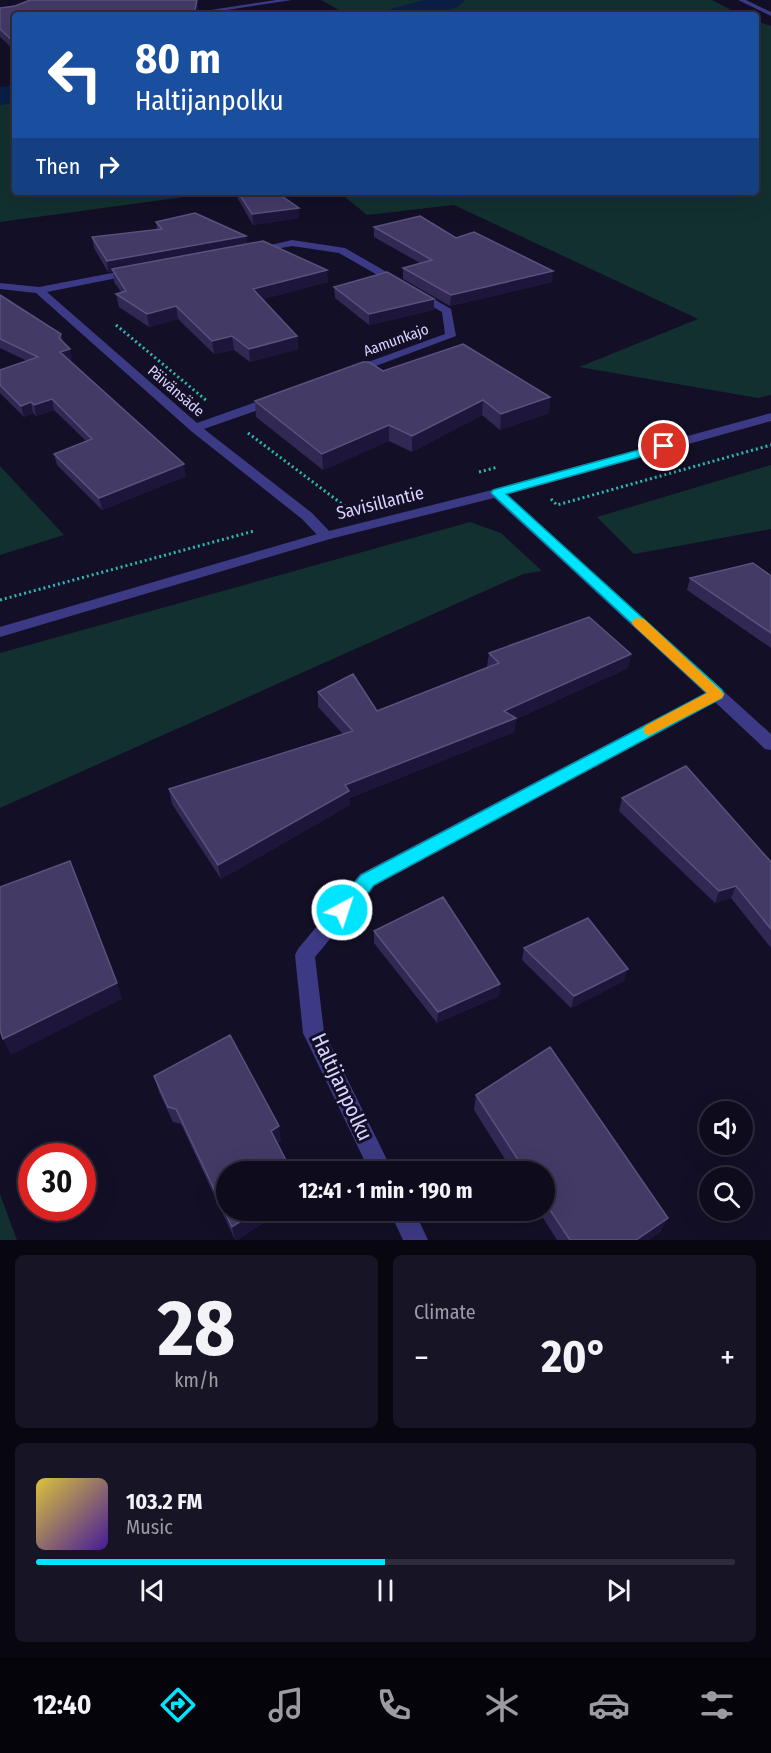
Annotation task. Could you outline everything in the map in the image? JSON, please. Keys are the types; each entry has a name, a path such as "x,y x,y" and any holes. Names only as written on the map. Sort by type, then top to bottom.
{"street":[{"path":"207,11 289,0"},
{"path":"741,0 771,14"},
{"name":"Aamunkajo","path":"247,252 292,243 342,250 447,311 451,336 339,376"},
{"path":"0,286 39,290 146,270"},
{"name":"Päivänsäde","path":"39,290 195,428 307,516 326,536"},
{"path":"195,428 283,396"},
{"name":"Savisillantie","path":"0,632 326,536 497,493 771,417"},
{"path":"497,493 771,744"},
{"name":"Haltijanpolku","path":"377,1161 314,1033 305,955 368,880 717,694"},
{"path":"406,1221 416,1240"}],"path":[{"path":"112,321 227,417 346,507"},
{"path":"556,505 771,445"}],"green space":[{"path":"321,0 712,0 735,12 343,12"},
{"path":"759,22 771,26 771,395 758,398 579,367 698,319 454,205 367,215 343,195 759,195"},
{"path":"12,94 12,195 199,195 0,222 0,96"},
{"path":"771,465 771,529 634,554 597,517"},
{"path":"0,466 64,535 0,555"},
{"path":"470,522 501,533 542,571 523,574 0,808 0,653"},
{"path":"0,1194 17,1240 0,1240"}],"building":[{"path":"30,0 197,0 195,12 12,12 12,40 0,29 0,8 15,6"},
{"path":"240,195 280,195 299,208 252,214"},
{"path":"195,213 246,236 107,261 92,237 162,229 156,222"},
{"path":"420,216 456,238 474,232 553,271 451,295 403,268 432,260 374,227"},
{"path":"263,241 327,270 253,289 297,336 249,349 232,336 212,341 176,306 147,314 116,294 126,291 112,269"},
{"path":"387,272 434,299 369,314 334,287"},
{"path":"0,295 61,334 59,338 70,349 60,352 184,464 99,498 54,454 92,439 52,399 34,405 31,402 21,406 0,385 0,370 38,357 0,339"},
{"path":"463,344 550,397 501,414 483,400 412,436 389,425 322,454 255,401 363,362 369,362 383,371"},
{"path":"753,563 771,576 771,633 690,578"},
{"path":"589,617 631,654 504,711 516,718 345,785 349,791 218,865 169,789 353,731 318,692 353,674 377,711 499,663 489,653"},
{"path":"686,766 771,862 771,929 736,886 719,891 622,798"},
{"path":"70,861 117,983 3,1039 0,1030 0,887"},
{"path":"443,897 500,984 438,1012 374,931"},
{"path":"588,918 628,969 574,996 524,948"},
{"path":"230,1035 279,1126 271,1131 286,1161 216,1161 216,1193 176,1109 168,1107 154,1076"},
{"path":"550,1047 668,1218 636,1240 570,1240 555,1218 555,1161 519,1161 476,1095"},
{"path":"229,1221 241,1221 232,1227"}],"waterway":[{"path":"410,12 452,0"},
{"path":"0,96 12,94"}],"slow traffic":[{"path":"639,623 717,694 650,730"}],"route":[{"path":"342,910 368,880 717,694 497,493 664,446"}]}
